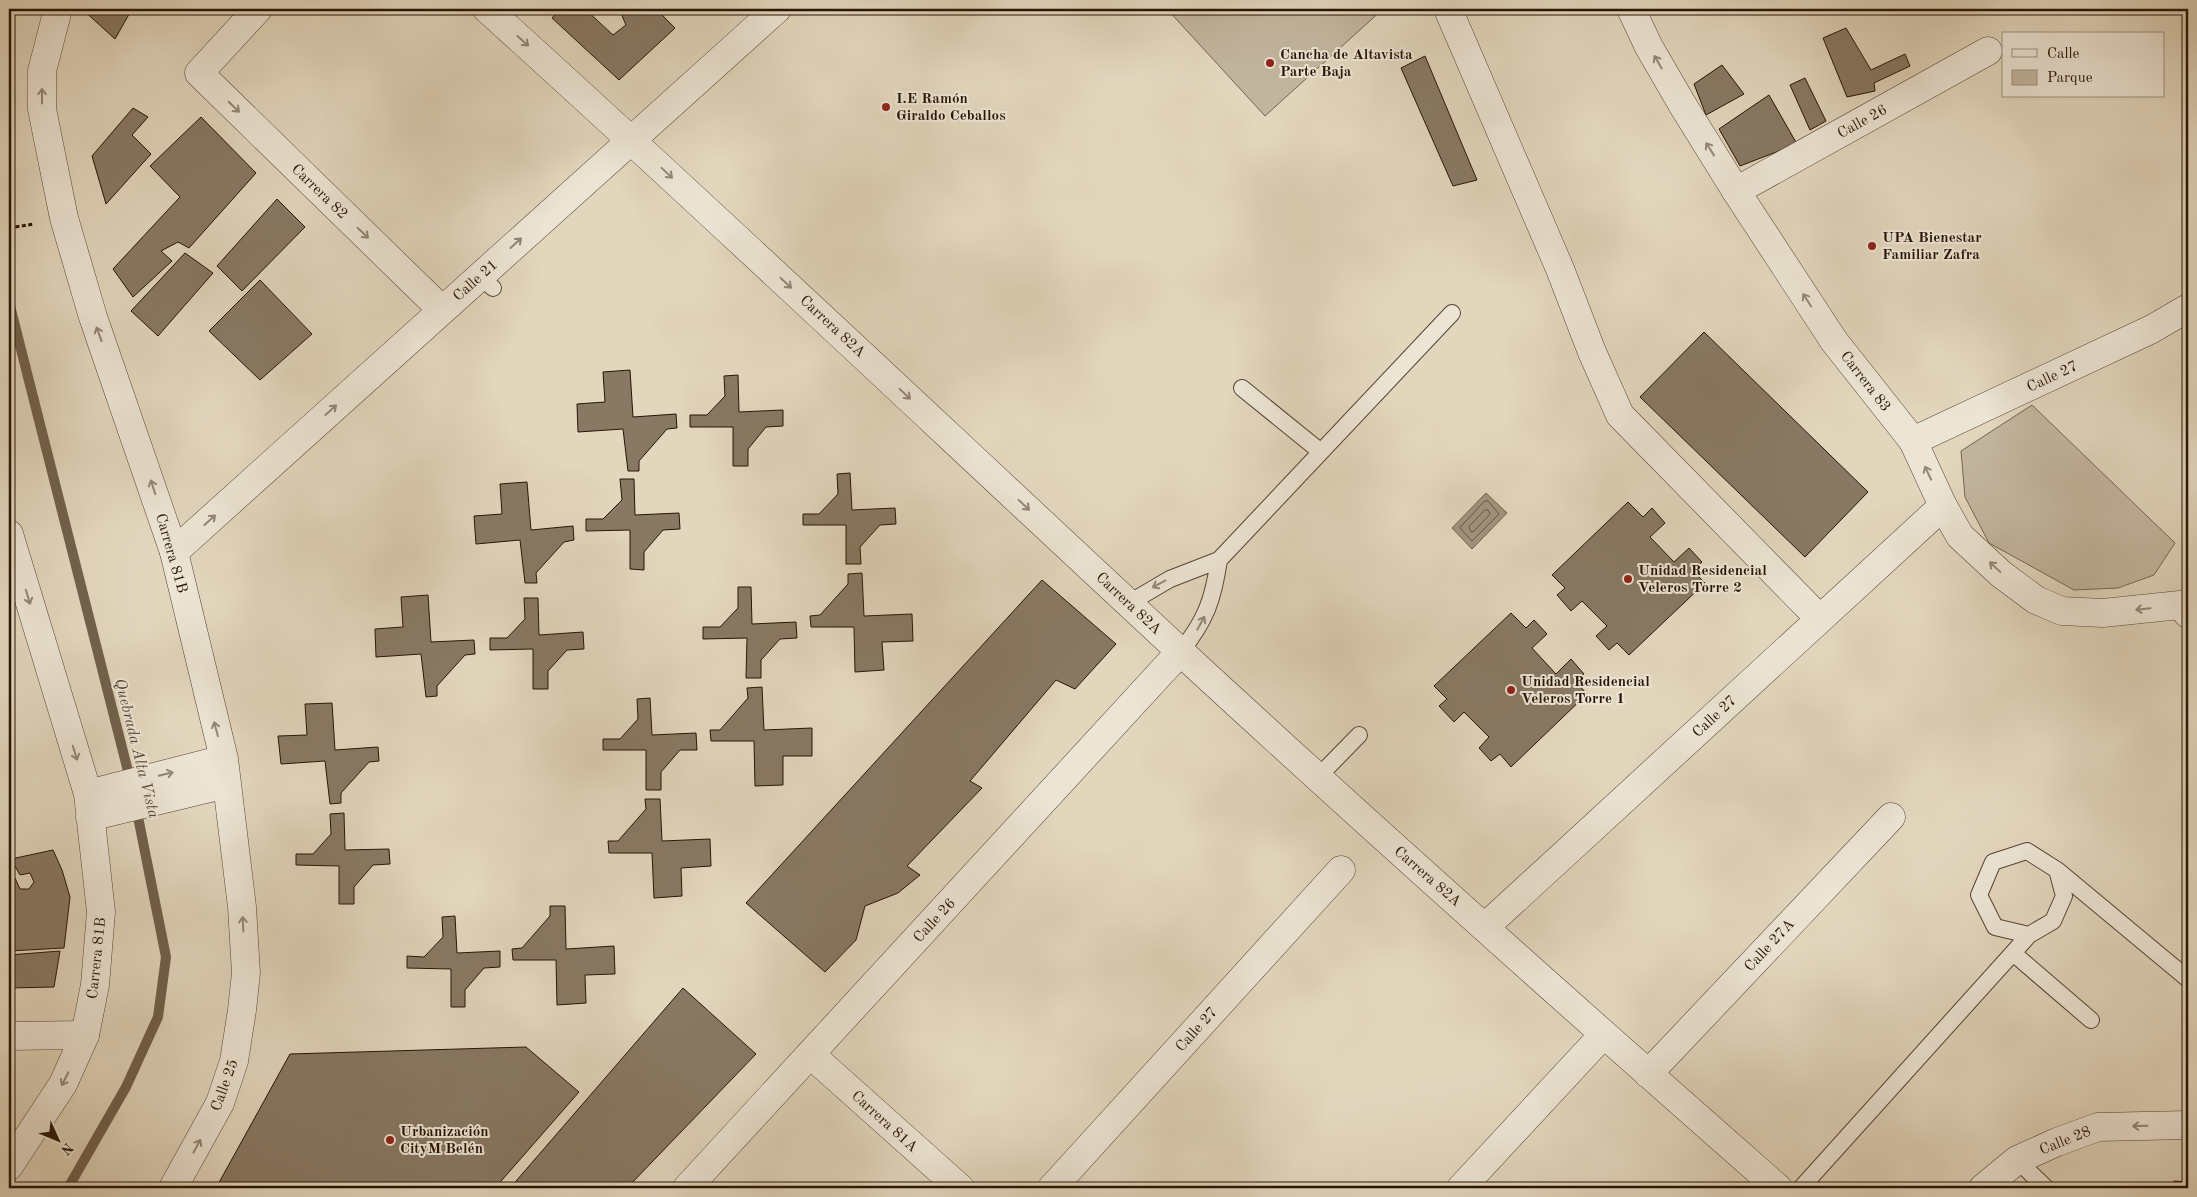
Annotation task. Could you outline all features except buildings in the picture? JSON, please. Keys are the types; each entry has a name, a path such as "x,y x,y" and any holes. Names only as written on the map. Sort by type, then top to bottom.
{"street":[{"name":"Carrera 81B","path":"58,9 42,71 42,108 49,144 64,218 93,317 174,552 218,773 242,907 246,972"},
{"name":"Carrera 82","path":"258,9 199,73 442,310"},
{"name":"Carrera 82A","path":"487,9 632,140 1181,652 1603,1035 1778,1188"},
{"name":"Calle 21","path":"174,552 442,310 486,282 632,140 777,9"},
{"path":"1448,9 1560,269 1592,352 1620,415 1820,619"},
{"name":"Carrera 83","path":"1631,9 1649,47 1736,191 1834,341 1913,441 1943,506 1960,536 2001,574 2036,600 2062,611 2103,614 2185,605"},
{"name":"Calle 26","path":"1736,191 1988,51"},
{"name":"Calle 27","path":"1913,441 2152,329 2188,308"},
{"name":"Calle 27","path":"1485,926 1943,506"},
{"name":"Carrera 81B","path":"9,534 97,803 101,912 94,985 85,1035"},
{"name":"Calle 26","path":"687,1188 1181,652"},
{"path":"97,803 218,773"},
{"name":"Calle 27A","path":"1648,1074 1891,817"},
{"name":"Calle 27","path":"1052,1188 1341,870"},
{"name":"Calle 25","path":"173,1188 220,1103 234,1061 246,972"},
{"path":"9,1036 85,1035 63,1084 9,1166"},
{"path":"1461,1188 1603,1035"},
{"name":"Carrera 81A","path":"810,1054 960,1188"},
{"name":"Calle 28","path":"1983,1188 2017,1160 2098,1126 2188,1125"}],"lane":[{"path":"1129,603 1170,579 1219,560 1452,314"},
{"path":"1242,388 1321,452"},
{"path":"1181,652 1195,633 1206,613 1214,591 1219,560"},
{"path":"1318,777 1359,735"},
{"path":"2029,935 1995,927 1978,895 1993,862 2027,851 2057,870 2188,979"},
{"path":"1801,1188 2029,935 2053,921 2064,896 2057,870"},
{"path":"2013,953 2090,1020"},
{"path":"2017,1160 2046,1188"}],"path":[{"path":"9,228 37,223"}],"green space":[{"name":"Cancha de Altavista Parte Baja","path":"1167,9 1383,9 1265,116"},
{"path":"2032,405 2175,543 2154,575 2118,588 2074,590 1989,543 1965,497 1961,451"}],"water":[{"path":"1486,493 1507,513 1472,549 1452,528"}],"waterway":[{"name":"Quebrada Alta Vista","path":"9,302 131,783"},
{"name":"Quebrada Alta Vista","path":"68,1188 126,1087 158,1017 166,957 136,807"}],"place":[{"name":"Cancha de Altavista Parte Baja","path":"1270,63"},
{"name":"I.E Ramón Giraldo Ceballos","path":"886,107"},
{"name":"UPA Bienestar Familiar Zafra","path":"1872,246"},
{"name":"Unidad Residencial Veleros Torre 2","path":"1628,579"},
{"name":"Unidad Residencial Veleros Torre 1","path":"1511,690"},
{"name":"Urbanización CityM Belén","path":"390,1140"}]}
